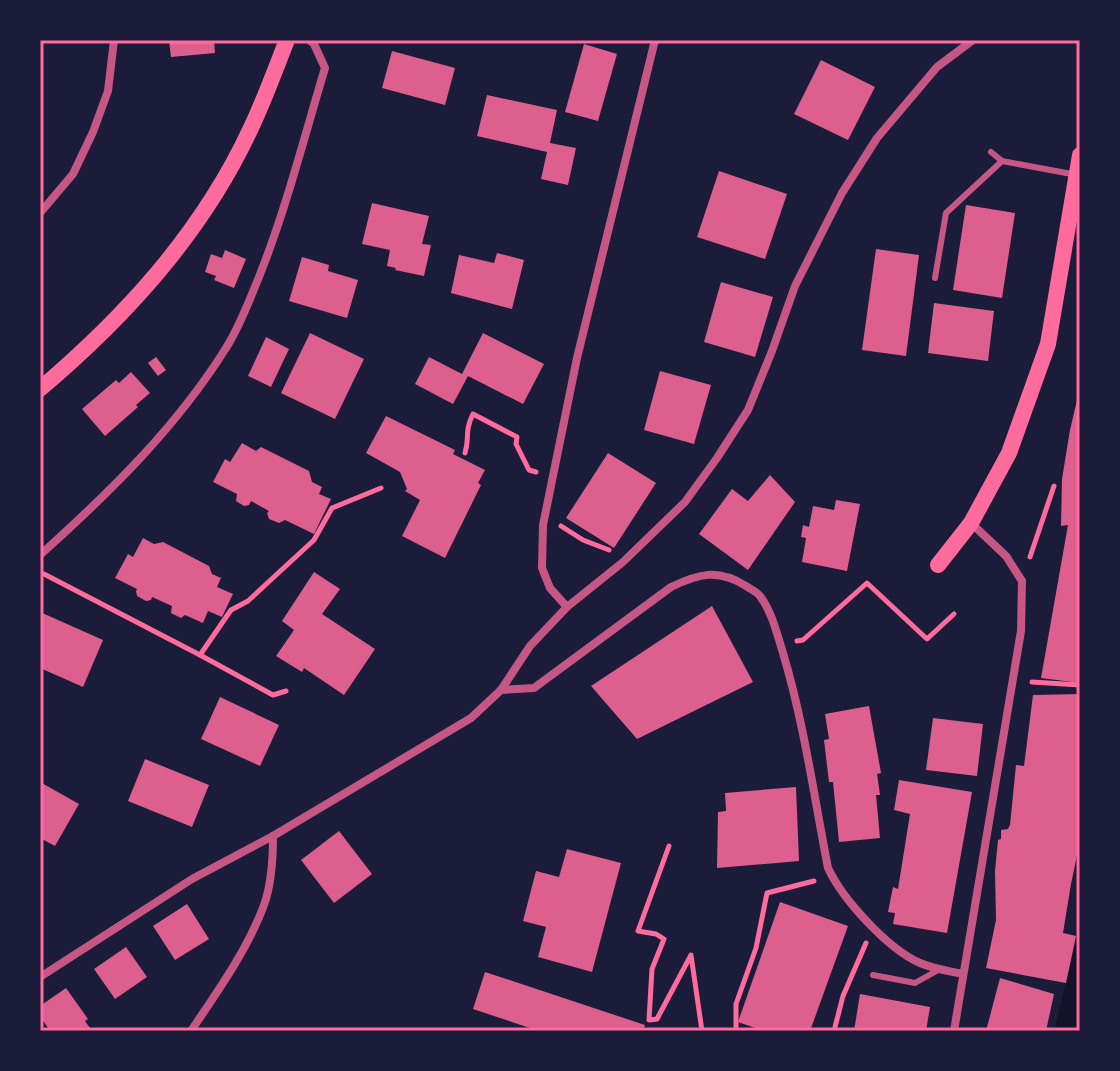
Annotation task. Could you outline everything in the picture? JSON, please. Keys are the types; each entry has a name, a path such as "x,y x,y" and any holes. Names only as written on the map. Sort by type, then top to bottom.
{"main road":[{"path":"40,389 122,314 189,232 217,191 250,131 287,40"},
{"path":"938,565 971,523 1009,453 1048,344 1080,155"}],"street":[{"path":"40,213 73,174 93,132 108,91 114,40"},
{"path":"40,555 155,444 227,347 275,237 325,68 309,40"},
{"path":"567,607 550,588 542,568 543,525 577,358 655,40"},
{"path":"40,977 192,879 273,836 471,718 501,690 530,646 567,607 623,562 685,502 717,458 748,410 795,286 842,193 877,138 937,67 973,40"},
{"path":"954,1031 1021,631 1022,581 1006,556 971,523"},
{"path":"501,690 534,688 671,587 695,576 714,574 738,581 759,594 772,617 781,645 795,694 828,868 833,878 862,916 905,954 920,963 963,974"},
{"path":"191,1031 250,936 265,903 272,867 273,836"}],"lane":[{"path":"991,152 1002,161 1077,175"},
{"path":"935,278 946,213 1002,161"},
{"path":"873,975 915,983 940,969"}],"path":[{"path":"465,453 466,427 473,414 517,437 516,444 529,470 552,478"},
{"path":"1022,581 1054,486"},
{"path":"200,655 231,610 248,601 314,540 332,508 381,488"},
{"path":"543,525 559,525 583,540 610,551"},
{"path":"40,572 273,695 286,691"},
{"path":"781,645 803,640 867,583 927,639 954,614"},
{"path":"1031,682 1080,685"},
{"path":"669,846 638,931 656,934 664,939 652,969 649,1020 657,1019 691,955 702,1031"},
{"path":"736,1031 736,1004 756,948 767,893 833,878"},
{"path":"834,1031 843,996 862,949 875,929"}],"shaded area":[{"path":"1080,919 1080,1031 1054,1031 1077,938"}],"building":[{"path":"169,40 214,40 215,53 171,57"},
{"path":"584,44 617,54 598,121 565,112"},
{"path":"392,51 455,68 445,105 382,88"},
{"path":"821,60 875,87 848,140 794,114"},
{"path":"487,95 557,110 550,143 576,148 568,185 541,179 547,152 477,136"},
{"path":"719,171 787,194 765,259 697,237"},
{"path":"372,203 429,216 422,244 431,245 424,276 387,266 390,250 362,244"},
{"path":"966,205 1015,213 1002,298 953,290"},
{"path":"876,249 919,255 906,356 862,350"},
{"path":"225,250 246,259 234,288 214,280 216,276 205,272 211,254 222,258"},
{"path":"497,253 524,260 512,309 451,293 459,255 494,263"},
{"path":"302,257 329,265 328,271 358,280 347,318 289,301"},
{"path":"721,282 773,297 755,357 704,342"},
{"path":"934,303 994,311 988,361 928,353"},
{"path":"310,333 364,359 335,419 281,393"},
{"path":"483,333 544,364 523,404 468,376 453,404 415,384 429,357 462,374"},
{"path":"266,337 289,349 271,387 248,376"},
{"path":"156,357 166,370 158,376 148,363"},
{"path":"660,371 711,385 694,444 644,430"},
{"path":"131,372 150,393 105,436 82,409 116,380 119,383"},
{"path":"1079,392 1080,683 1041,678 1068,525 1061,526 1062,479"},
{"path":"386,416 455,450 453,454 485,470 478,483 481,485 445,558 402,536 420,500 405,491 407,489 400,472 366,453"},
{"path":"242,443 256,451 261,447 309,471 312,482 322,487 319,494 331,499 314,534 285,520 279,523 269,519 269,511 251,501 244,506 236,501 237,494 213,482 225,459 230,462"},
{"path":"608,453 656,483 614,548 566,518"},
{"path":"770,475 795,502 748,570 699,534 732,489 748,501"},
{"path":"836,500 860,504 847,571 802,562 806,538 801,537 803,525 809,527 813,506 834,510"},
{"path":"143,538 154,544 163,542 209,566 212,574 221,578 217,587 233,594 222,617 208,611 203,623 185,615 181,618 171,613 172,606 152,597 146,601 137,596 137,589 115,578 128,554 133,557"},
{"path":"314,572 340,589 322,614 375,649 344,695 304,668 302,672 276,656 294,630 282,621"},
{"path":"712,606 753,682 637,739 591,686"},
{"path":"40,612 103,640 83,687 40,668"},
{"path":"1080,694 1080,841 1063,933 1076,936 1066,983 986,968 996,920 998,840 1001,839 1001,830 1008,829 1010,825 1016,765 1024,766 1033,695"},
{"path":"220,697 279,725 260,766 201,739"},
{"path":"869,706 881,773 877,774 880,795 876,795 880,838 839,842 833,782 829,782 824,740 829,739 825,714"},
{"path":"933,718 983,724 977,776 926,770"},
{"path":"145,759 209,785 192,827 128,801"},
{"path":"899,780 972,792 947,933 893,924 895,913 888,912 893,887 898,889 910,814 894,810"},
{"path":"40,782 79,804 55,846 40,838"},
{"path":"796,787 799,861 717,868 718,812 726,811 725,793"},
{"path":"339,831 372,874 334,903 301,860"},
{"path":"567,849 621,863 592,972 538,957 546,927 523,921 536,871 559,877"},
{"path":"780,902 848,926 810,1031 764,1031 738,1022"},
{"path":"187,904 209,939 175,960 153,926"},
{"path":"126,947 147,977 115,999 94,969"},
{"path":"485,972 645,1025 643,1031 535,1031 473,1009"},
{"path":"1000,978 1054,994 1046,1031 986,1031"},
{"path":"66,988 88,1019 85,1021 92,1031 50,1031 40,1016 40,1006"},
{"path":"860,994 930,1007 926,1031 854,1031"}]}
